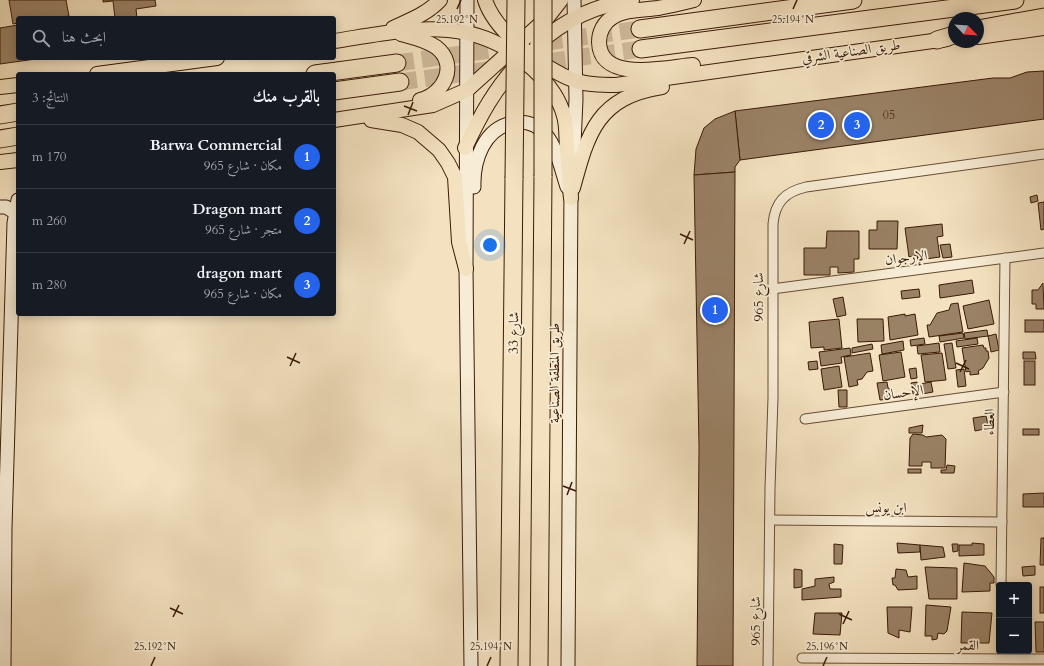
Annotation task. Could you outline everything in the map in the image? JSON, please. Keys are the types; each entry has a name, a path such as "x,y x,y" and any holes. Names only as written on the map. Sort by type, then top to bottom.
{"highway":[{"name":"شارع 33","path":"509,666 516,0"},
{"name":"شارع 33","path":"539,666 543,0"},
{"path":"640,29 853,0"},
{"name":"طريق الصناعية الشرقي","path":"641,49 1014,0"},
{"path":"984,28 1044,16"},
{"path":"937,40 948,37"},
{"path":"329,72 397,63"},
{"path":"336,91 400,82"},
{"path":"0,115 16,112"},
{"path":"0,139 16,136"}],"main road":[{"path":"375,35 420,16 432,8 440,0"},
{"path":"484,0 497,24 514,47 526,56 575,81 586,84 616,85 766,63"},
{"path":"340,119 433,105 467,90 547,18 561,0"},
{"path":"465,148 479,117 490,98 506,77 526,56 558,28 574,18 602,6 632,0"},
{"path":"694,0 614,16 606,22 600,34 599,42 602,54 612,65 625,70 710,63 766,63"},
{"path":"336,41 393,32 439,28 468,32 514,47"},
{"path":"984,36 1044,28"},
{"path":"336,112 417,101 432,97 442,87 448,69 442,52 426,41 393,32"},
{"name":"طريق الصناعية الشرقي","path":"766,63 948,39"},
{"path":"526,56 553,92 565,117 571,198"},
{"path":"112,72 202,60"},
{"path":"571,198 589,138 601,117 613,105 626,96 644,90 710,79 766,63"},
{"path":"0,87 16,85"},
{"path":"340,119 385,121 402,125 418,132 439,150 455,177 459,242 466,269"},
{"path":"0,162 16,160"}],"street":[{"path":"467,0 468,32 465,148 471,666"},
{"path":"574,0 575,81"},
{"name":"طريق المنطقة الصناعية","path":"569,663 571,198 575,146 575,81"},
{"path":"467,321 474,287 473,172 487,138 496,129 507,124 518,122 529,123 539,128 546,135 551,144 571,198"},
{"name":"شارع 965","path":"768,666 773,398 772,289 774,213 783,196 806,187 1044,154"},
{"path":"0,208 16,206 5,528 4,666"},
{"name":"الإرجوان","path":"772,289 1044,253"},
{"name":"العطاء","path":"1001,582 1005,258"},
{"name":"الإحسان","path":"806,419 1004,392"},
{"name":"ابن يونس","path":"770,520 1002,522"},
{"name":"القمر","path":"802,658 892,662 1000,655 1044,659"}],"building":[{"path":"9,0 66,0 69,16 16,16 16,23 13,24"},
{"path":"103,0 155,0 156,6 136,9 137,16 115,16 113,1 103,2"},
{"path":"16,25 16,60 29,60 0,64 0,28"},
{"path":"1044,71 1044,119 740,160 735,111 993,78 1010,78 1027,72"},
{"path":"735,111 740,160 735,167 735,172 694,175 696,149 704,128 715,119"},
{"path":"735,172 733,666 697,666 699,447 694,175"},
{"path":"1037,195 1038,201 1031,203 1030,197"},
{"path":"1044,202 1044,229 1041,230 1038,203"},
{"path":"877,221 898,221 897,249 869,249 869,230 877,230"},
{"path":"942,224 943,236 937,237 940,257 918,260 917,255 909,257 905,228"},
{"path":"827,231 859,231 859,259 854,259 854,272 838,273 838,267 830,267 830,275 804,275 804,248 826,248"},
{"path":"950,244 952,257 943,258 940,245"},
{"path":"972,280 974,293 940,298 939,285"},
{"path":"1043,283 1044,309 1036,309 1036,304 1032,304 1032,290 1038,290"},
{"path":"919,289 920,297 902,299 901,291"},
{"path":"843,297 846,315 837,317 833,299"},
{"path":"989,300 994,324 968,329 963,306"},
{"path":"958,303 963,332 929,337 927,325 930,325 937,313 949,310 951,304"},
{"path":"905,314 905,316 915,314 918,335 890,340 888,317"},
{"path":"839,319 842,348 824,350 824,347 811,348 809,322"},
{"path":"857,319 883,319 884,341 858,342"},
{"path":"1025,320 1044,320 1044,332 1025,332"},
{"path":"987,330 988,336 965,339 964,333"},
{"path":"963,333 964,338 940,342 939,336"},
{"path":"996,334 999,350 991,352 988,336"},
{"path":"924,338 925,344 911,346 910,340"},
{"path":"977,338 978,344 957,347 956,341"},
{"path":"903,341 904,350 882,354 881,345"},
{"path":"939,343 940,352 918,354 917,346"},
{"path":"952,343 956,368 948,369 944,344"},
{"path":"872,344 873,349 852,353 852,348"},
{"path":"983,345 984,348 986,348 986,351 988,351 989,358 983,368 978,371 979,374 970,375 970,371 966,372 962,348"},
{"path":"850,348 851,355 841,357 842,363 821,366 819,352"},
{"path":"901,352 905,377 883,381 879,355"},
{"path":"1023,352 1035,352 1036,359 1023,359"},
{"path":"870,353 873,371 867,372 862,379 857,380 858,385 849,387 844,357"},
{"path":"942,353 946,380 925,382 921,355"},
{"path":"817,361 818,369 809,370 808,362"},
{"path":"1024,361 1035,361 1035,385 1024,385"},
{"path":"839,366 842,387 824,390 821,369"},
{"path":"916,368 917,378 911,379 909,369"},
{"path":"964,369 966,386 958,387 956,370"},
{"path":"887,382 888,388 891,389 889,393 890,399 880,400 877,383"},
{"path":"917,382 918,394 913,394 911,383"},
{"path":"931,382 933,392 922,394 920,384"},
{"path":"838,390 847,390 847,407 839,407"},
{"path":"986,416 989,428 975,431 973,418"},
{"path":"923,425 922,433 909,433 909,428"},
{"path":"1023,429 1039,429 1039,435 1023,435"},
{"path":"913,434 923,435 926,437 942,435 946,439 945,468 931,468 931,462 922,462 922,466 909,466 910,438"},
{"path":"947,465 955,466 954,473 941,473 941,470 946,470"},
{"path":"908,469 921,469 921,473 908,473"},
{"path":"1044,493 1044,507 1023,507 1023,494"},
{"path":"1041,538 1044,538 1044,565 1040,565"},
{"path":"897,543 920,545 920,552 898,553"},
{"path":"972,543 984,544 984,555 959,556 959,545 972,545"},
{"path":"834,544 843,545 842,564 834,564"},
{"path":"952,544 958,544 958,551 953,552"},
{"path":"920,545 943,547 945,557 921,560"},
{"path":"964,563 985,566 994,577 994,583 990,583 990,591 962,592"},
{"path":"1035,566 1035,575 1023,576 1022,567"},
{"path":"925,567 957,568 957,599 929,599"},
{"path":"794,569 802,570 802,587 794,588"},
{"path":"896,569 906,570 908,577 917,576 917,589 898,590 895,585 893,585 892,578 895,578"},
{"path":"834,577 834,582 829,584 830,589 841,589 841,597 802,600 802,589 815,586 815,579"},
{"path":"1040,587 1044,587 1044,613 1040,613"},
{"path":"926,605 951,607 947,631 944,634 938,633 937,639 932,640 932,636 925,636"},
{"path":"887,607 912,607 910,632 899,630 899,638 888,633"},
{"path":"962,612 992,613 989,643 961,643"},
{"path":"815,613 842,613 840,635 813,634"},
{"path":"1035,622 1044,622 1044,652 1036,652"}],"tunnel":[{"path":"397,63 640,29"},
{"path":"400,82 641,49"}],"place":[{"name":"Dragon mart","path":"821,125"},
{"name":"dragon mart","path":"857,125"},
{"name":"Barwa Commercial","path":"715,310"}]}
